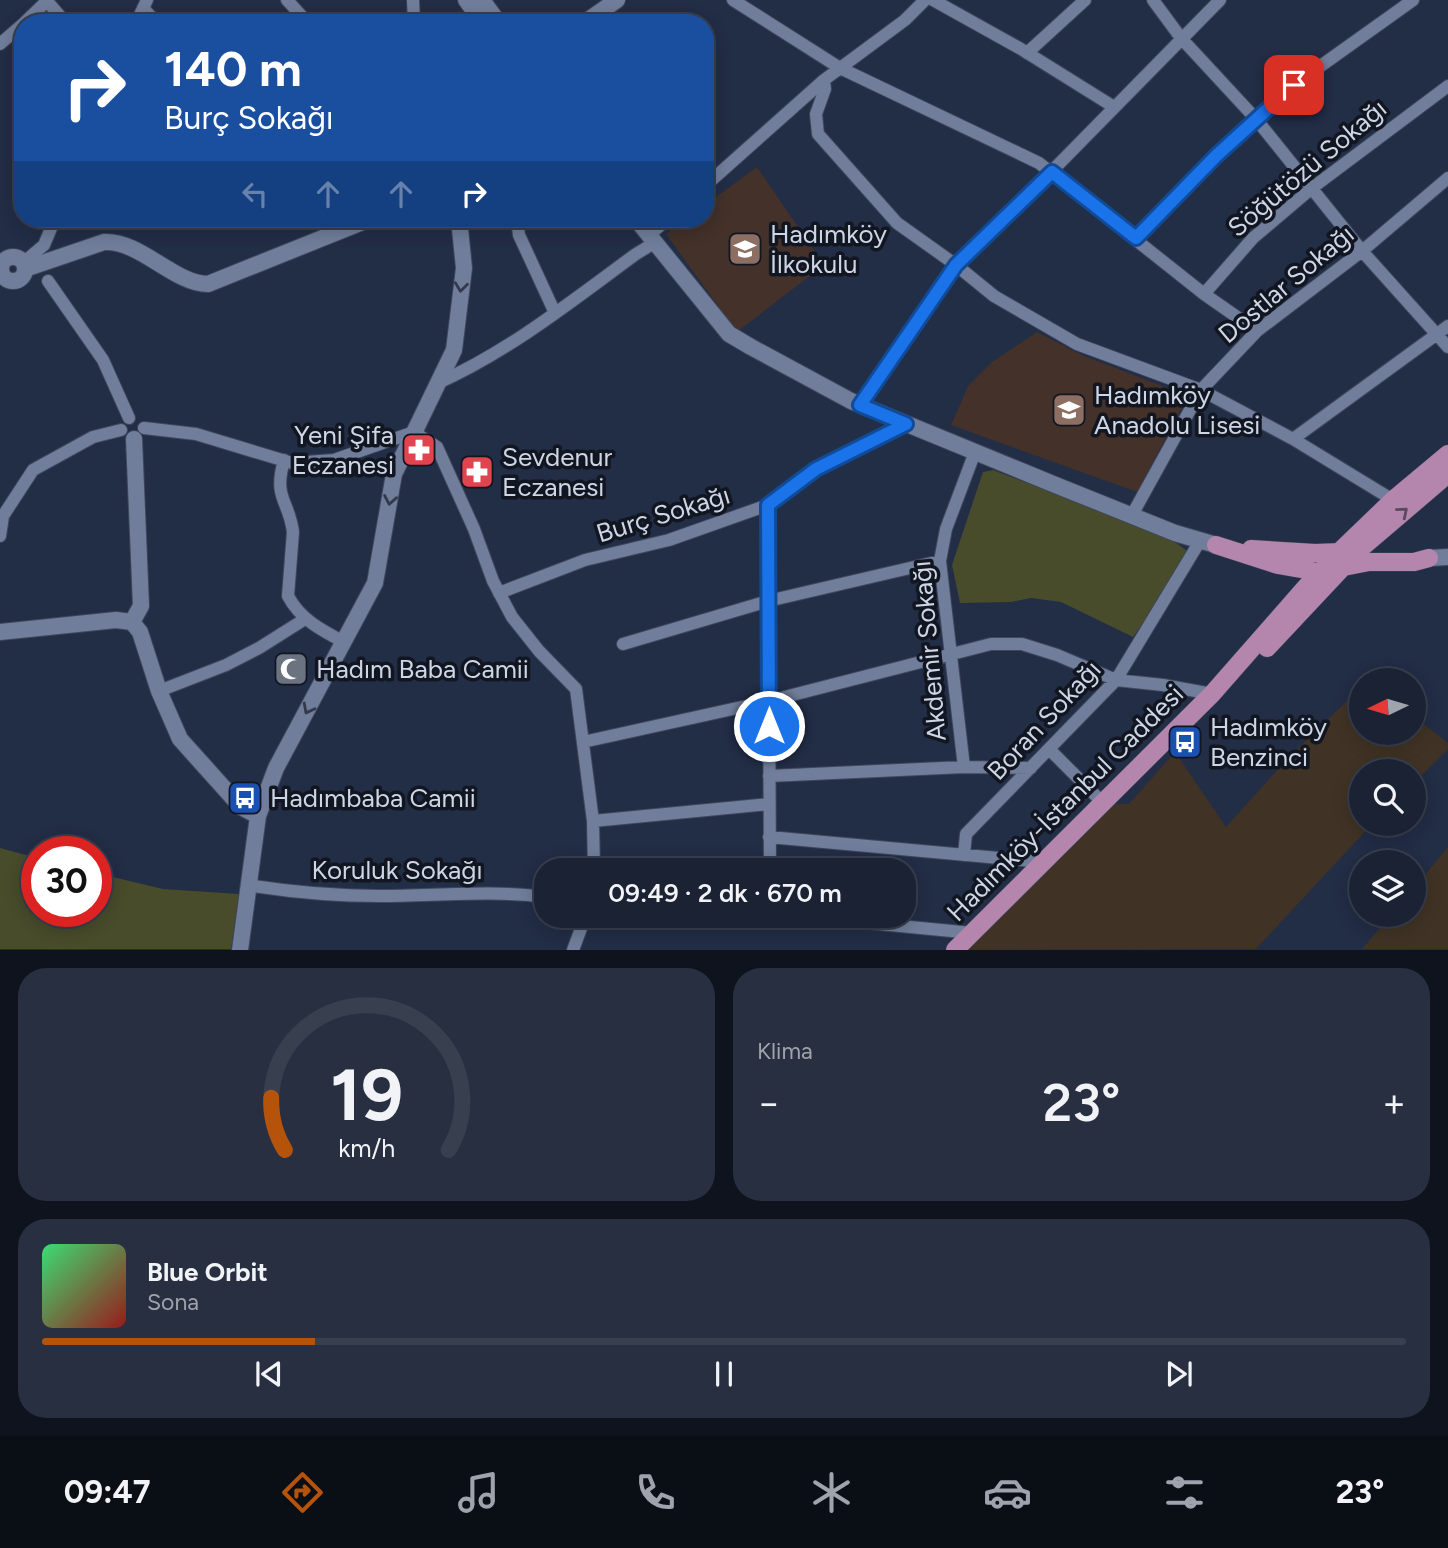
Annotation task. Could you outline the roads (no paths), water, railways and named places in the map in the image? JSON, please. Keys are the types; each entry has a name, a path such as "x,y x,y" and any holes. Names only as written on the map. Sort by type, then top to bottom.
{"main road":[{"name":"Hadımköy-İstanbul Caddesi","path":"1212,694 1224,688 1260,656 1393,500 1448,454"},
{"name":"Hadımköy-İstanbul Caddesi","path":"956,950 1212,694 1318,572 1359,550 1448,474"},
{"path":"1208,543 1339,561 1414,562 1429,558"},
{"path":"1208,543 1278,565 1318,572"},
{"path":"1359,550 1429,558"}],"street":[{"path":"287,0 300,14"},
{"path":"597,14 617,0"},
{"path":"611,14 631,0"},
{"path":"733,0 840,68 1040,163 1204,295 1256,331"},
{"path":"714,178 824,80 905,20 925,0"},
{"path":"933,0 1027,53 1114,107"},
{"path":"1027,53 1085,0"},
{"path":"1153,0 1181,38 1256,119 1362,251 1448,347"},
{"path":"860,405 956,265 1052,172 1220,0"},
{"path":"1136,238 1256,119 1305,77 1413,0"},
{"path":"33,14 47,1"},
{"path":"0,44 14,32"},
{"path":"824,80 825,89 816,114 818,134 897,223 994,296 1077,344 1201,390 1293,439 1393,500"},
{"name":"Söğütözü Sokağı","path":"1204,295 1253,238 1312,188 1448,86"},
{"name":"Dostlar Sokağı","path":"1132,515 1201,390 1256,331 1362,251 1448,178"},
{"path":"8,267 44,245 51,228"},
{"path":"8,267 111,242 143,255 194,282 208,284 348,228"},
{"path":"240,950 258,816 276,768 374,583 394,474 454,350 464,268 460,228"},
{"path":"518,228 555,313"},
{"path":"642,228 729,334 860,405 1208,543"},
{"path":"438,383 470,369 555,313 636,254 661,228"},
{"path":"48,281 103,360 129,418 139,419 133,433 141,606 132,622"},
{"path":"1293,439 1448,326"},
{"name":"Burç Sokağı","path":"499,593 585,561 669,540 768,505 816,469 906,424"},
{"path":"0,536 3,516 33,470 93,437 133,433 196,434 292,463 334,460 414,432"},
{"path":"414,432 437,447 499,593 512,617 539,651 576,689 593,821 594,858"},
{"name":"Akdemir Sokağı","path":"964,767 940,561 946,529 975,452"},
{"path":"284,460 280,473 280,493 292,522 293,532 288,596 306,619 344,642"},
{"path":"768,505 769,858"},
{"name":"Boran Sokağı","path":"964,855 967,834 1116,680 1208,543"},
{"path":"1429,558 1448,557"},
{"path":"623,644 768,601 940,561"},
{"path":"159,691 226,665 306,619"},
{"path":"0,632 116,620 132,622 140,632 159,691 180,739 241,807 258,816"},
{"path":"583,742 769,701 991,644 1022,644 1116,680 1212,694"},
{"path":"1049,749 1102,802"},
{"path":"769,776 964,767 1031,768"},
{"path":"593,821 769,804"},
{"path":"769,837 1042,862"},
{"name":"Koruluk Sokağı","path":"247,885 296,893 379,896 518,893 534,895"},
{"path":"573,950 581,928"},
{"path":"916,928 972,933"}],"place":[{"name":"Hadımköy İlkokulu","path":"745,249"},
{"name":"Hadımköy Anadolu Lisesi","path":"1069,410"},
{"name":"Yeni Şifa Eczanesi","path":"419,450"},
{"name":"Sevdenur Eczanesi","path":"477,472"},
{"name":"Hadım Baba Camii","path":"291,669"},
{"name":"Hadımköy Benzinci","path":"1185,742"},
{"name":"Hadımbaba Camii","path":"245,798"}]}
